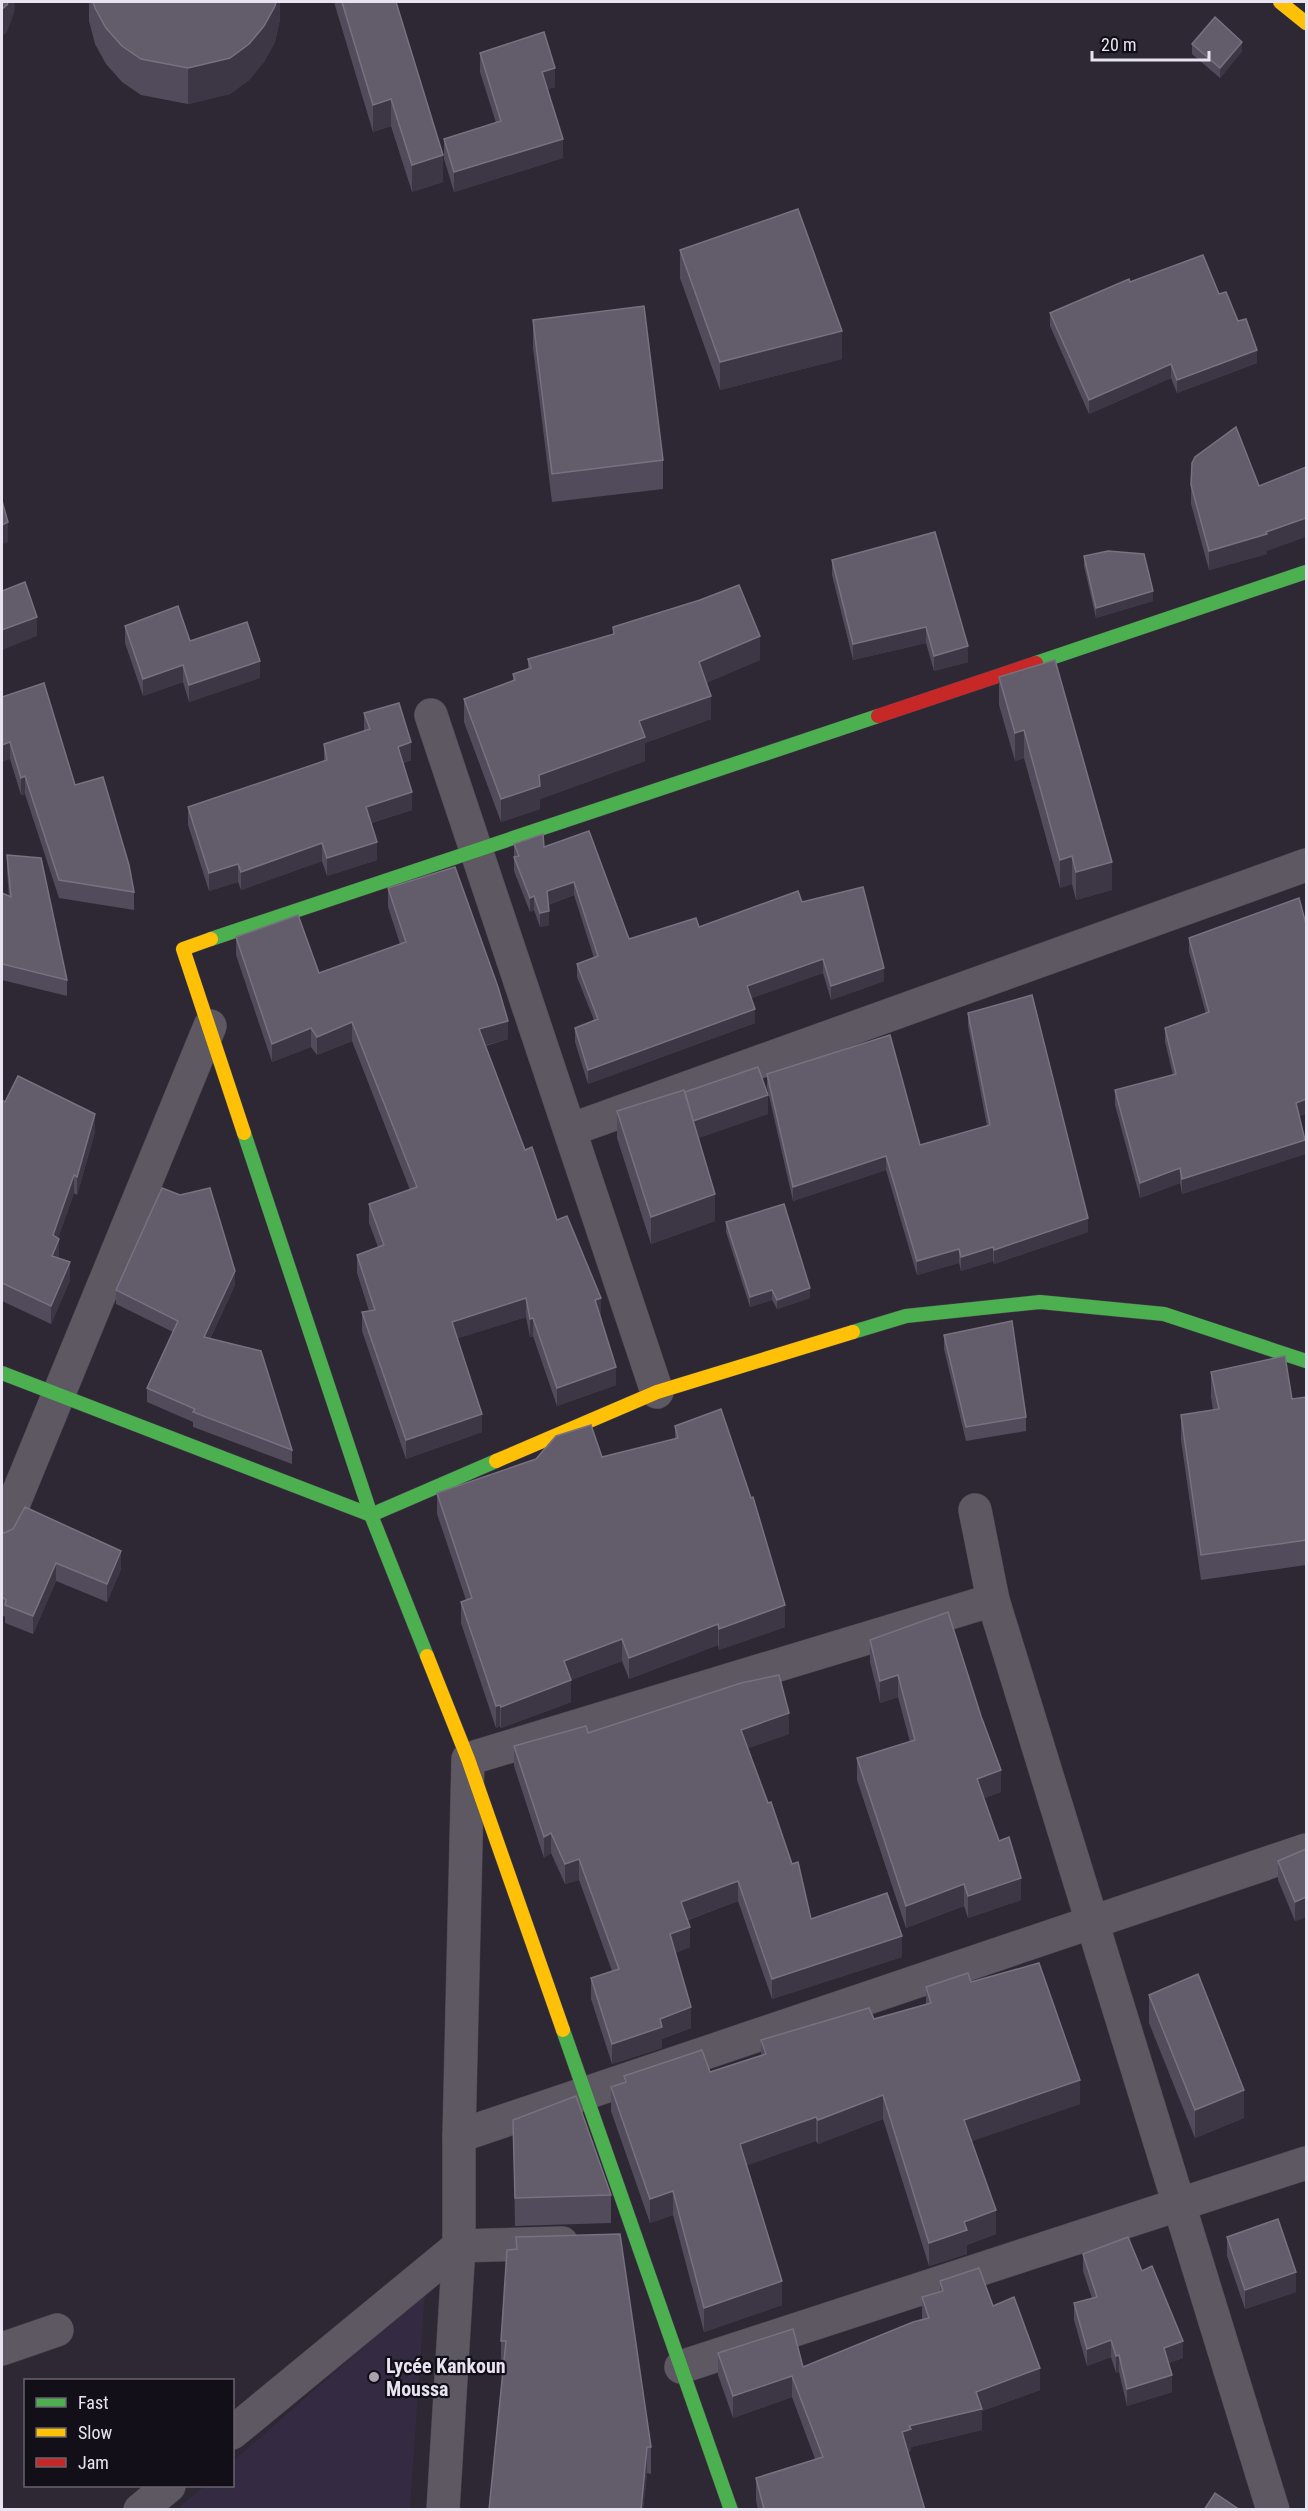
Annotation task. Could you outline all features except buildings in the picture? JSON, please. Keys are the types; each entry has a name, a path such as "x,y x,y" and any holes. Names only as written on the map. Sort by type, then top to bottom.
{"street":[{"path":"1280,2 1306,23"},
{"path":"731,2510 468,1759 371,1515 183,949 1306,572"},
{"path":"431,715 657,1392"},
{"path":"570,1130 1306,866"},
{"path":"2,1532 210,1026"},
{"path":"2,1373 58,1397 371,1515 657,1392 906,1316 1041,1302 1164,1314 1306,1361"},
{"path":"975,1510 993,1600 1273,2510"},
{"path":"468,1759 993,1600"},
{"path":"443,2510 459,2246 459,2136 468,1759"},
{"path":"459,2136 1306,1850"},
{"path":"681,2367 1306,2163"},
{"path":"234,2431 459,2246 637,2241"},
{"path":"2,2349 57,2330"},
{"path":"140,2510 168,2487"}],"shaded area":[{"name":"Lycée Kankoun Moussa","path":"425,2293 410,2509 176,2510 203,2487 234,2487 234,2460"}],"traffic: fast":[{"path":"1036,663 1306,572"},
{"path":"211,939 878,716"},
{"path":"244,1133 371,1515 427,1656"},
{"path":"853,1332 906,1316 1040,1302 1164,1314 1306,1361"},
{"path":"2,1373 371,1515 496,1461"},
{"path":"563,2030 731,2510"}],"traffic: slow":[{"path":"1280,2 1306,23"},
{"path":"211,939 183,949 244,1133"},
{"path":"496,1461 657,1392 853,1332"},
{"path":"427,1656 468,1759 563,2030"}],"traffic: jam":[{"path":"878,716 1036,663"}],"place":[{"name":"Lycée Kankoun Moussa","path":"374,2377"}]}
